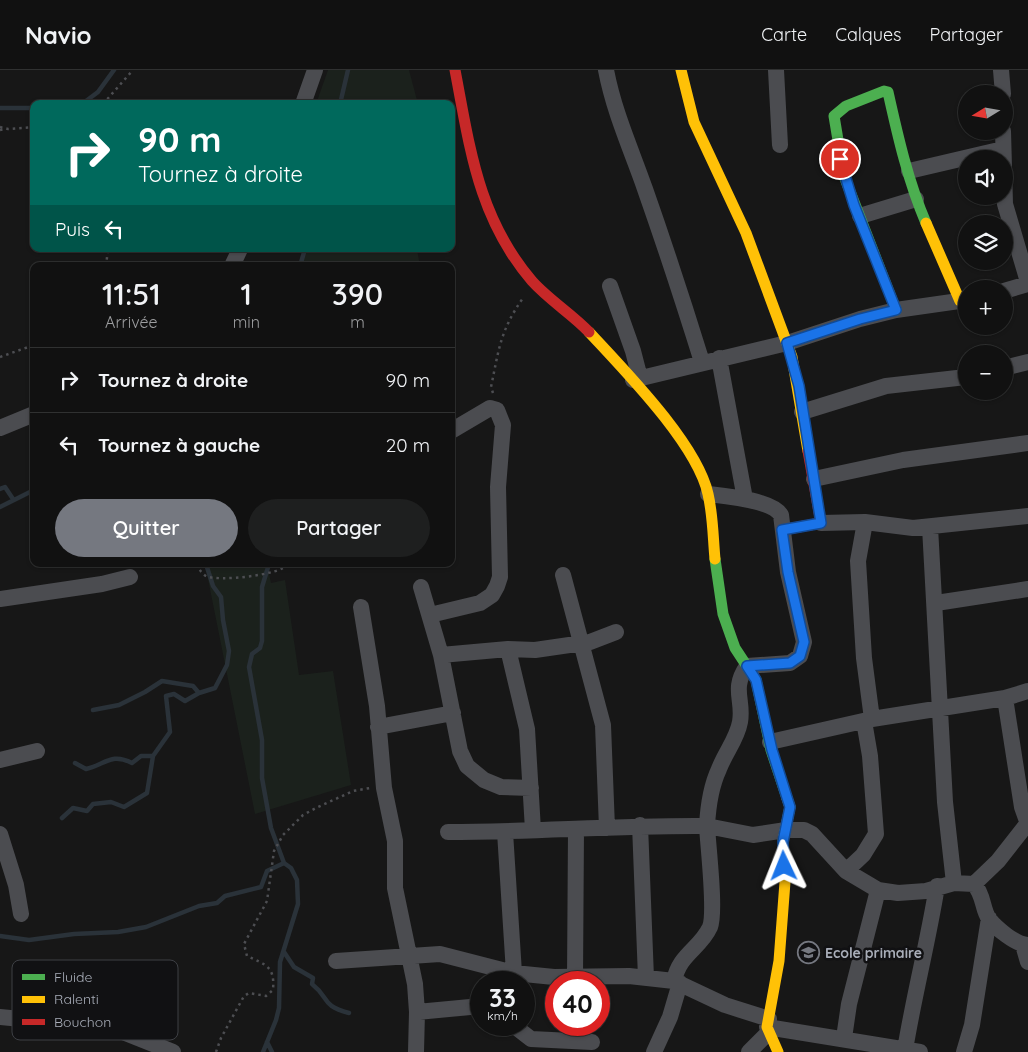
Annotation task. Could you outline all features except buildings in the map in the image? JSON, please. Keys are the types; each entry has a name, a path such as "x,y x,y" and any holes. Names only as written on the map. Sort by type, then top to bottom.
{"street":[{"path":"304,100 315,70"},
{"path":"455,70 475,172 489,214 507,247 533,282 584,326 636,379 694,458 708,494 718,591 735,648 756,680 770,742 790,807 783,842 785,882 778,961 768,1026 749,1052"},
{"path":"606,70 620,126 633,155 659,227 702,362"},
{"path":"681,70 694,122 746,233 787,343 799,386 821,523"},
{"path":"776,70 780,144"},
{"path":"1001,70 1002,85"},
{"path":"896,310 844,176 834,116 846,106 884,91 888,92 900,145 916,199 958,290"},
{"path":"1004,140 1005,204 1028,283 1013,288"},
{"path":"909,171 1004,149"},
{"path":"860,216 916,199"},
{"path":"610,286 634,351 636,379"},
{"path":"636,379 787,343 860,319 896,310 958,302"},
{"path":"719,358 745,499"},
{"path":"1013,366 1028,362"},
{"path":"802,412 886,386 958,378"},
{"path":"430,615 480,603 492,596 500,577 498,487 503,426 495,408 490,408 455,429"},
{"path":"0,428 30,416"},
{"path":"814,479 903,460 1028,443"},
{"path":"708,494 745,499 778,510 781,515 788,572 804,642 800,656 790,663 747,666"},
{"path":"782,530 821,523 865,522 913,528 930,528 1028,516"},
{"path":"846,871 863,855 876,834 858,561 865,522"},
{"path":"930,528 936,603 945,802 954,883"},
{"path":"563,575 603,725 607,828"},
{"path":"0,599 102,584 130,577"},
{"path":"421,587 442,655 460,751 468,766 484,780 501,787 531,788"},
{"path":"936,603 1028,589"},
{"path":"361,607 377,706 384,788 395,841 395,888 410,955 417,1012 416,1052"},
{"path":"442,655 508,649 535,650 597,640 616,632"},
{"path":"508,649 527,730 533,830"},
{"path":"654,1052 670,1017 677,982 676,969 710,926 712,910 707,826 708,808 718,770 740,724 741,714 737,688 747,666"},
{"path":"770,742 868,720 1005,698 1028,692"},
{"path":"448,832 576,830 640,825 707,826 753,835 786,830 804,830 812,834 846,871 878,890 898,893 926,891 937,886 954,883 974,884 998,861 1028,824 1005,698"},
{"path":"378,727 453,713"},
{"path":"0,760 37,750"},
{"path":"640,825 646,978"},
{"path":"574,971 576,830"},
{"path":"505,832 514,971"},
{"path":"0,834 16,885 21,914"},
{"path":"974,884 979,890 989,918 1005,933 1026,945 1028,962"},
{"path":"610,976 677,982 768,1026 912,1051 916,986 929,935 937,886"},
{"path":"844,1038 849,1004 878,890"},
{"path":"964,1052 972,1025 989,918"},
{"path":"336,961 440,954 506,971"},
{"path":"417,1012 470,1007"},
{"path":"768,1026 778,1052"},
{"path":"527,1036 531,1039 592,1042"},
{"path":"143,1040 173,1052"}],"path":[{"path":"107,100 133,70"},
{"path":"0,129 30,127"},
{"path":"495,408 497,401 491,387 500,341 509,317 533,282"},
{"path":"0,357 30,346"},
{"path":"198,567 206,576 216,579 232,579 281,570 286,567"},
{"path":"216,1052 221,1038 244,996 249,994 266,996 273,990 274,978 270,969 264,962 247,956 244,944 267,901 274,852 283,836 302,816 316,808 353,791 384,788"}],"shaded area":[{"path":"328,70 409,70 417,100 317,100"},
{"path":"304,252 418,252 419,262 301,262"},
{"path":"206,567 268,567 271,583 285,580 299,675 333,671 351,785 255,814"}],"waterway":[{"path":"87,100 98,92 114,70"},
{"path":"341,100 348,70"},
{"path":"0,108 30,108"},
{"path":"301,262 304,252"},
{"path":"0,489 5,487 13,499"},
{"path":"0,507 30,492"},
{"path":"62,818 73,808 87,811 93,804 111,802 124,807 147,793 153,756 170,732 166,696 174,694 185,701 199,693 215,688 227,665 229,651 221,597 213,586 207,567"},
{"path":"263,1052 279,1008 280,962 298,904 297,880 291,868 284,863 271,828 262,778 262,740 249,667 252,654 260,648 262,641 262,587 268,567"},
{"path":"93,710 119,705 162,681 193,686 199,693"},
{"path":"75,763 86,769 113,759 132,763 141,756 153,756"},
{"path":"0,936 29,940 74,934 118,932 146,927 199,906 217,903 225,896 261,887 267,871 284,863"},
{"path":"284,952 294,967 313,978 312,984 330,1004 349,1013"},
{"path":"267,1042 272,1052"}],"traffic: fast":[{"path":"896,310 844,176 834,116 846,106 884,91 888,92 909,175 926,223"},
{"path":"715,559 723,614 735,648 756,680 771,750 787,798"}],"traffic: slow":[{"path":"681,70 694,122 746,233 792,357 808,451"},
{"path":"926,223 958,296"},
{"path":"589,332 640,387 690,453 701,474 708,494 715,559"},
{"path":"778,1052 767,1027 779,961 785,882 783,841 790,807 787,798"}],"traffic: jam":[{"path":"455,70 479,181 499,232 514,257 532,281 589,332"},
{"path":"782,530 821,523 808,451"}],"place":[{"name":"Ecole primaire","path":"809,953"}],"route":[{"path":"784,866 782,850 790,807 772,750 756,680 747,666 790,663 800,656 804,642 788,572 782,530 821,523 807,446 799,386 787,343 860,319 896,310 854,205 840,159"}]}
